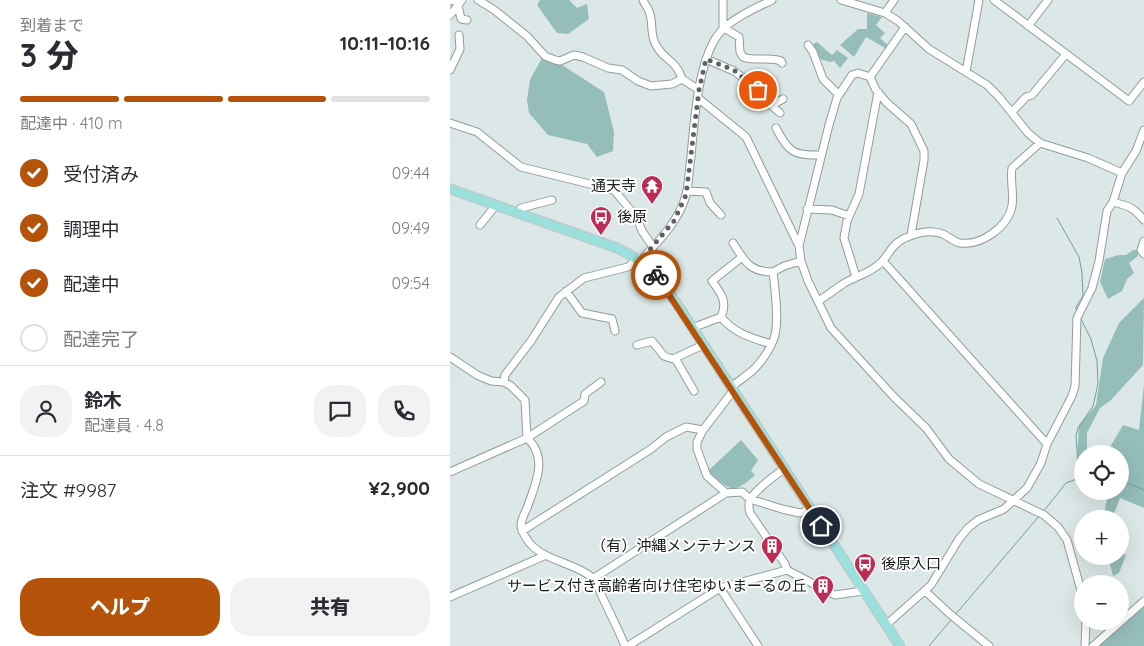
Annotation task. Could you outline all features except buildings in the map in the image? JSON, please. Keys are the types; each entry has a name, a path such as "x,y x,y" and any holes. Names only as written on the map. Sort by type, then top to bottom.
{"main road":[{"path":"450,189 617,248 639,259 657,276 900,646"}],"street":[{"path":"478,0 493,9 532,40 545,56 555,60 560,61 574,55 584,57 608,68 622,70 638,81 651,86 672,84 682,79"},
{"path":"643,0 651,16 651,29 656,46 679,69 682,79 699,90"},
{"path":"723,0 723,29"},
{"path":"504,382 505,375 531,341 553,304 566,291 584,278 628,267 653,247 674,221 687,191 699,90 711,46 723,29 733,21 772,0"},
{"path":"841,0 885,13 905,27 929,49 987,85 1028,133 1040,142 1088,158 1122,173"},
{"path":"885,13 894,0"},
{"path":"966,72 978,0"},
{"path":"994,0 1129,101 1144,82"},
{"path":"1028,26 1048,0"},
{"path":"450,1 459,2"},
{"path":"450,15 459,2"},
{"path":"459,2 461,19 467,20"},
{"path":"870,77 905,27"},
{"path":"723,29 738,37 740,52 743,57 750,59 774,58 782,63"},
{"path":"454,69 452,62 460,49 459,36"},
{"path":"808,45 813,52 823,79 839,95"},
{"path":"1012,112 1026,97 1032,95 1066,54"},
{"path":"706,59 734,70 742,77 756,81 760,94 780,113"},
{"path":"799,246 820,155 839,95 852,75 858,73 870,77 878,92 887,103 911,124 924,151 912,235"},
{"path":"856,277 844,238 849,216 859,194 878,92"},
{"path":"698,98 746,137 799,246 801,261 808,281 831,328 894,397 926,428 950,459 979,484 1044,515 1058,527 1067,540 1077,575"},
{"path":"772,105 783,99"},
{"path":"450,123 477,132 521,167 614,190 637,218 642,231 653,247"},
{"path":"776,128 783,143 792,150 802,155 820,155"},
{"path":"886,625 934,582 959,539 968,528 978,520 1004,509 1015,501 1035,478 1047,444 1072,396 1075,386 1077,318 1092,288 1099,261 1107,211 1113,202 1122,173 1136,151 1144,130"},
{"path":"818,301 843,284 876,267 883,262 893,245 919,232 944,234 959,243 971,243 994,232 1007,218 1012,206 1012,168 1040,142"},
{"path":"687,191 706,192 710,204 721,215"},
{"path":"519,212 520,208 552,200"},
{"path":"1113,202 1128,205 1144,220"},
{"path":"480,224 496,204"},
{"path":"807,209 832,210 849,216"},
{"path":"1144,241 1141,250 1144,254"},
{"path":"733,243 742,257 755,270 761,272 774,272 784,266 801,261"},
{"path":"722,317 724,309 723,299 712,281 742,257"},
{"path":"883,262 1047,444"},
{"path":"726,493 707,476 697,449 697,442 703,430 731,390 753,371 771,344 776,328 774,272"},
{"path":"566,291 579,311 612,319 615,331"},
{"path":"692,328 722,317"},
{"path":"722,317 728,325 742,334 771,344"},
{"path":"637,345 652,341 664,356 670,359 703,345"},
{"path":"450,357 477,375 491,381 504,382 511,386 525,400 527,438 533,444 540,459 538,476 521,522 522,531 526,539 544,556 594,578 627,646 720,588 787,570 835,595 864,591"},
{"path":"675,358 694,391"},
{"path":"450,472 527,438 584,401 585,394 601,382"},
{"path":"522,531 666,437 686,427 703,430"},
{"path":"784,469 765,483 750,499 749,504 750,513 786,564 787,570"},
{"path":"594,578 726,493 742,492 750,499 800,513 810,510"},
{"path":"450,597 544,556"},
{"path":"720,588 758,646"},
{"path":"925,591 950,615 989,646"},
{"path":"1094,646 1144,601"},
{"path":"1085,646 1086,630"}],"shaded area":[{"path":"540,0 569,0 577,8 587,4 589,19 568,34 557,33 537,5"},
{"path":"867,13 882,17 876,25 885,33 880,38 888,45 887,49 866,37 854,57 840,45 858,29 867,29"},
{"path":"817,42 832,55 837,50 848,58 840,68 834,61 830,62 820,59 813,44"},
{"path":"542,58 562,65 604,92 614,132 613,151 597,157 587,144 548,135 529,113 527,100 530,80"},
{"path":"1133,250 1137,250 1138,256 1129,263 1134,273 1127,279 1122,291 1108,299 1100,282 1105,259 1126,255"},
{"path":"1144,298 1143,365 1111,400 1100,408 1087,433 1087,445 1078,445 1079,425 1096,405 1103,358 1119,323"},
{"path":"1144,384 1144,508 1125,500 1129,500 1129,445 1111,445 1123,425 1139,430"},
{"path":"741,440 758,460 751,471 755,475 741,486 731,488 721,483 708,471"},
{"path":"1107,500 1119,500 1115,510 1105,510"},
{"path":"1110,565 1122,565 1119,573 1113,575"},
{"path":"1144,605 1144,646 1099,646 1117,630 1129,630 1129,619"}],"waterway":[{"path":"1057,218 1079,257 1083,296 1076,307 1077,312"},
{"path":"1077,445 1078,428 1093,406 1098,384 1097,361 1091,339 1080,317"},
{"path":"1043,512 1066,483 1074,480"},
{"path":"1129,484 1144,490"},
{"path":"955,615 1040,515"},
{"path":"929,646 951,620"}],"way so far":[{"path":"656,275 641,260 674,221 686,195 699,90 706,59 734,70 746,79 756,81 758,83 758,90"}],"place":[{"name":"通天寺","path":"652,205"},
{"name":"後原","path":"601,236"},
{"name":"（有）沖縄メンテナンス","path":"772,565"},
{"name":"後原入口","path":"865,583"},
{"name":"サービス付き高齢者向け住宅ゆいまーるの丘","path":"823,605"}],"route":[{"path":"656,275 821,526"}]}
